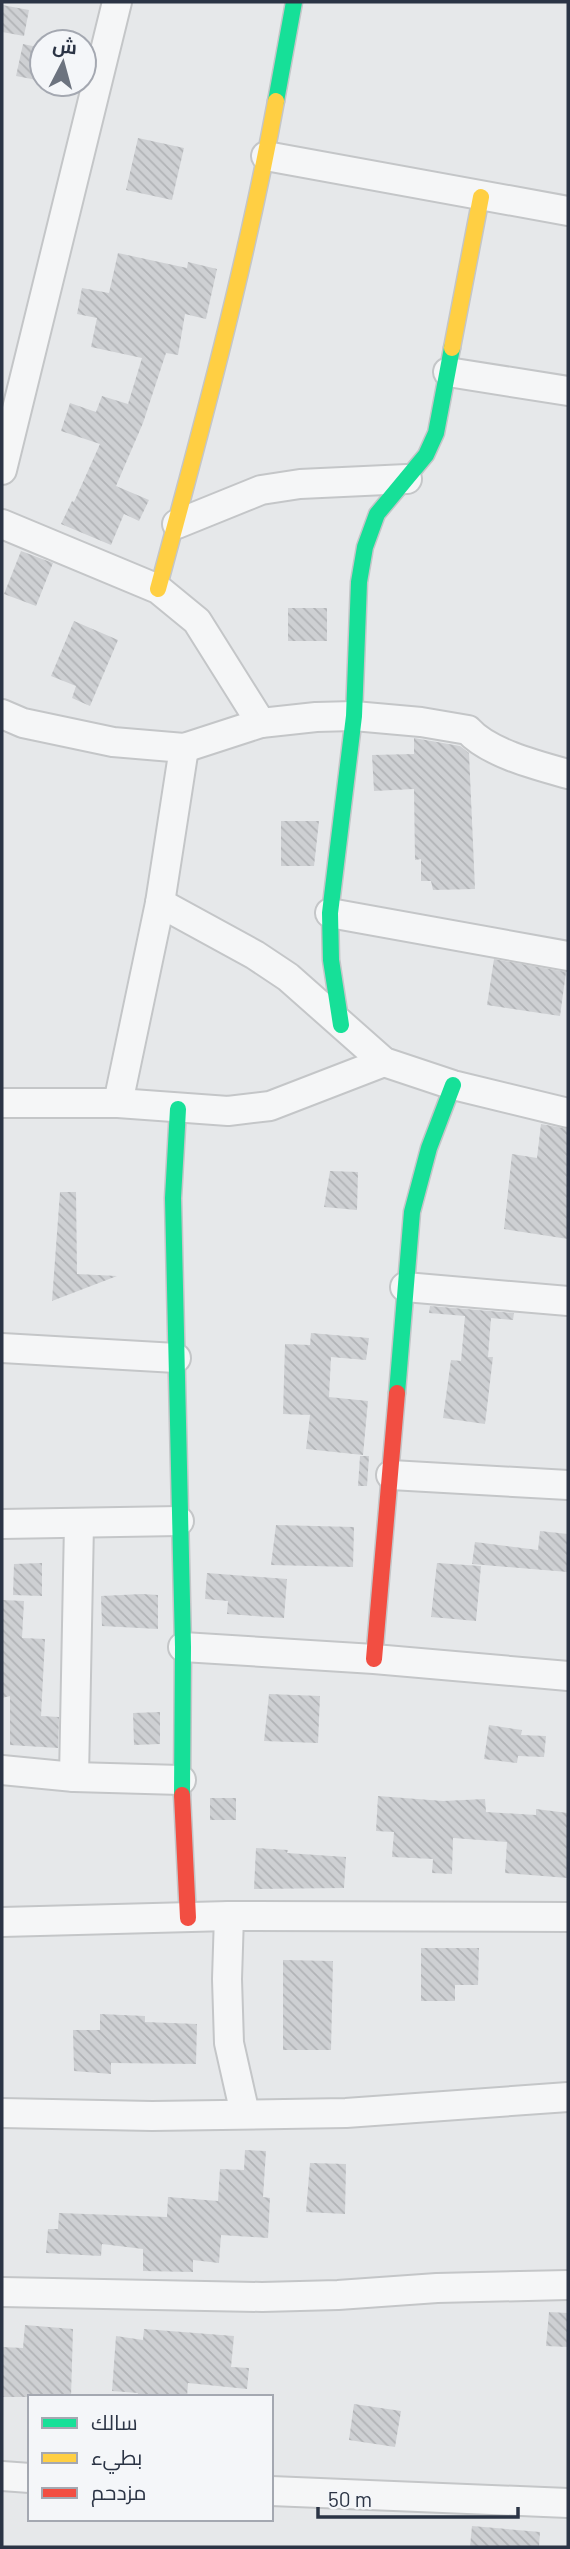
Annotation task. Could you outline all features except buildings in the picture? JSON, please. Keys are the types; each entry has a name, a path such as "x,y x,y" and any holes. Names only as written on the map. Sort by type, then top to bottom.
{"street":[{"path":"2,470 117,2"},
{"path":"158,589 177,524 266,156 294,2"},
{"path":"266,156 568,211"},
{"path":"341,1025 331,960 330,913 354,716 359,582 365,547 377,514 426,455 436,433 481,197"},
{"path":"448,372 568,391"},
{"path":"177,524 261,491 300,484 408,479"},
{"path":"2,524 158,589 197,621 261,723"},
{"path":"2,714 23,723 100,740 184,748 261,723 354,716 421,722 468,730 475,738 515,757 568,774"},
{"path":"118,1103 160,903 184,748"},
{"path":"160,903 255,955 288,977 384,1062 453,1086 568,1112"},
{"path":"330,913 568,956"},
{"path":"2,1102 118,1103 228,1111 270,1105 384,1062"},
{"path":"374,1659 412,1212 432,1135 453,1086"},
{"path":"178,1109 173,1198 183,1647 181,1780 188,1918"},
{"path":"405,1287 568,1301"},
{"path":"2,1348 176,1358"},
{"path":"391,1475 568,1485"},
{"path":"2,1524 179,1521"},
{"path":"74,1776 79,1524"},
{"path":"183,1647 374,1659 568,1676"},
{"path":"2,1770 181,1780"},
{"path":"229,1916 229,2043 245,2114"},
{"path":"2,1922 229,1916 568,1917"},
{"path":"2,2113 152,2116 346,2113 568,2097"},
{"path":"2,2292 262,2297 437,2288 568,2286"},
{"path":"2,2476 28,2478"},
{"path":"273,2491 568,2503"}],"traffic: fast":[{"path":"276,101 294,2"},
{"path":"341,1025 331,960 330,913 354,716 359,582 365,547 377,514 426,455 436,433 452,348"},
{"path":"397,1393 412,1212 429,1148 453,1085"},
{"path":"178,1109 173,1198 183,1647 182,1795"}],"traffic: slow":[{"path":"158,589 237,285 276,101"},
{"path":"452,348 481,197"}],"traffic: jam":[{"path":"374,1659 397,1393"},
{"path":"182,1795 188,1918"}]}
